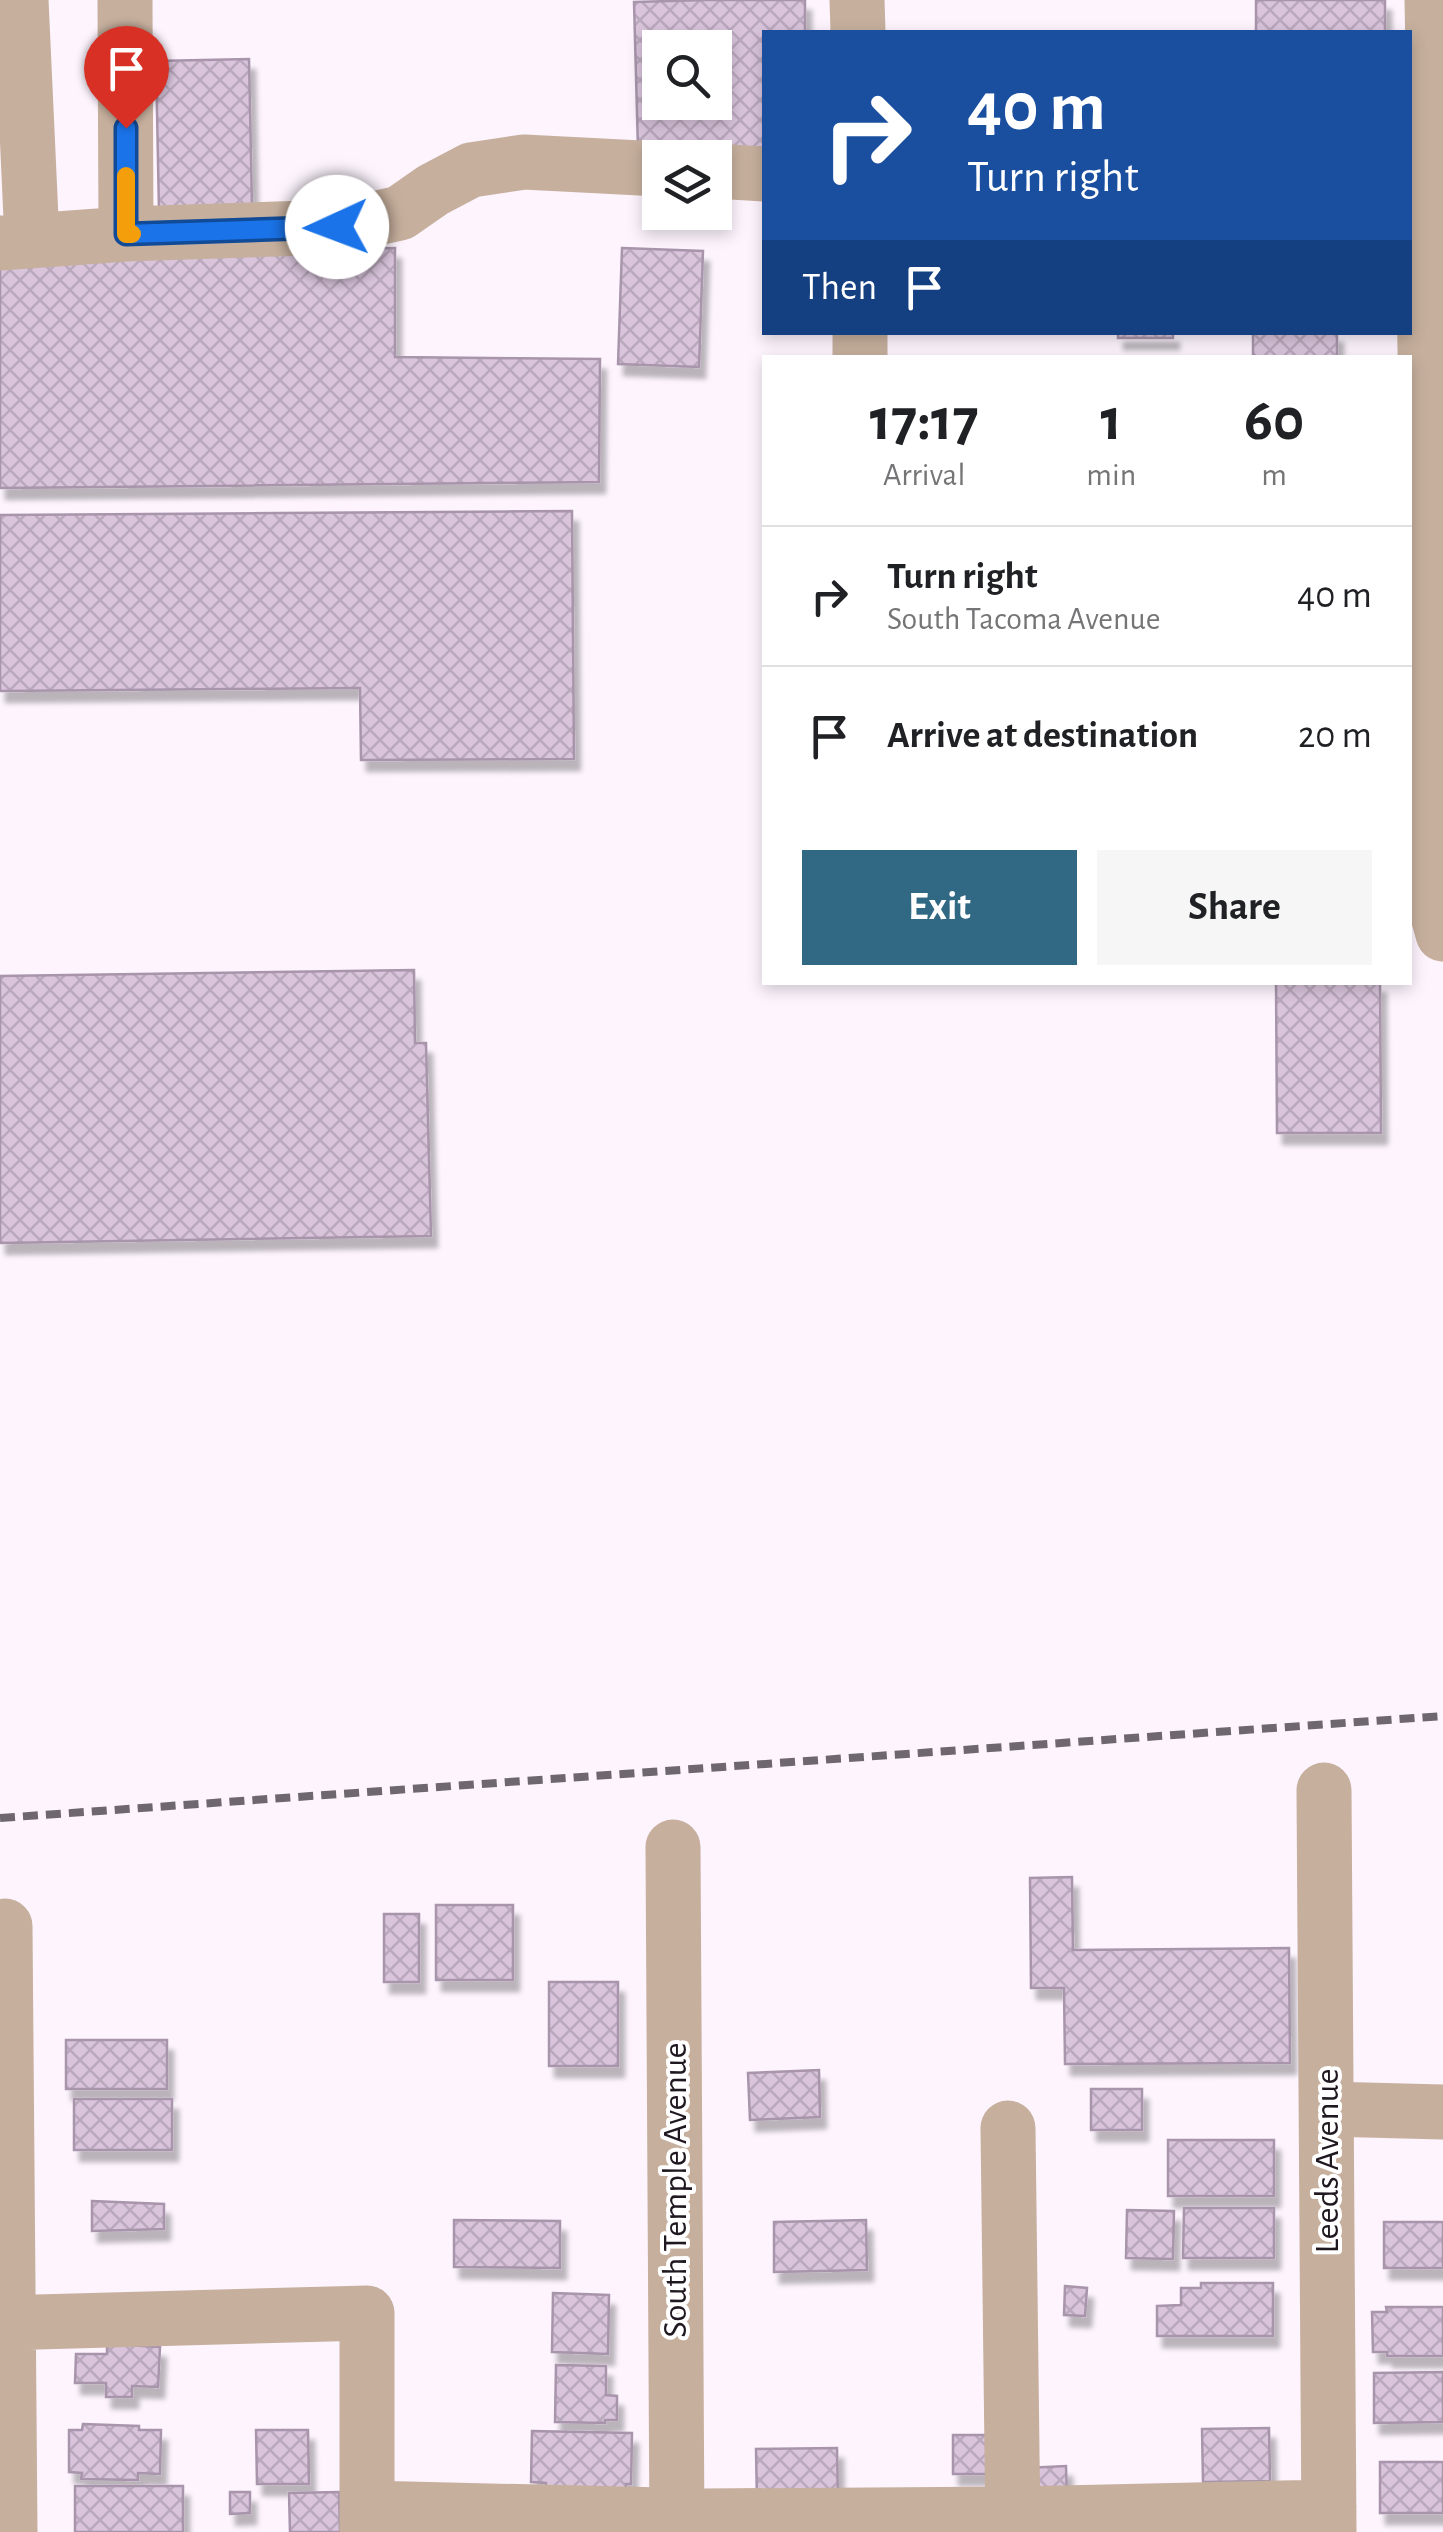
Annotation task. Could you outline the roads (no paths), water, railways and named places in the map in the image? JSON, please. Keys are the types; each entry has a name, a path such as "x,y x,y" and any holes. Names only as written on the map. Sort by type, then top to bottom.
{"street":[{"path":"21,0 16,242 337,227 400,213 471,170 524,162 642,167"},
{"path":"125,0 126,234"},
{"path":"858,0 858,30"},
{"path":"1432,0 1419,492 1434,906 1443,934"},
{"path":"732,172 762,174"},
{"name":"Leeds Avenue","path":"1324,1790 1329,2520"},
{"name":"South Temple Avenue","path":"673,1847 677,2524"},
{"path":"5,1926 4,2323 10,2532"},
{"path":"1326,2108 1443,2112"},
{"path":"1008,2128 1012,2523"},
{"path":"4,2323 367,2313 367,2520 677,2524 1329,2520"}],"railway":[{"path":"0,1818 1443,1716"}]}
